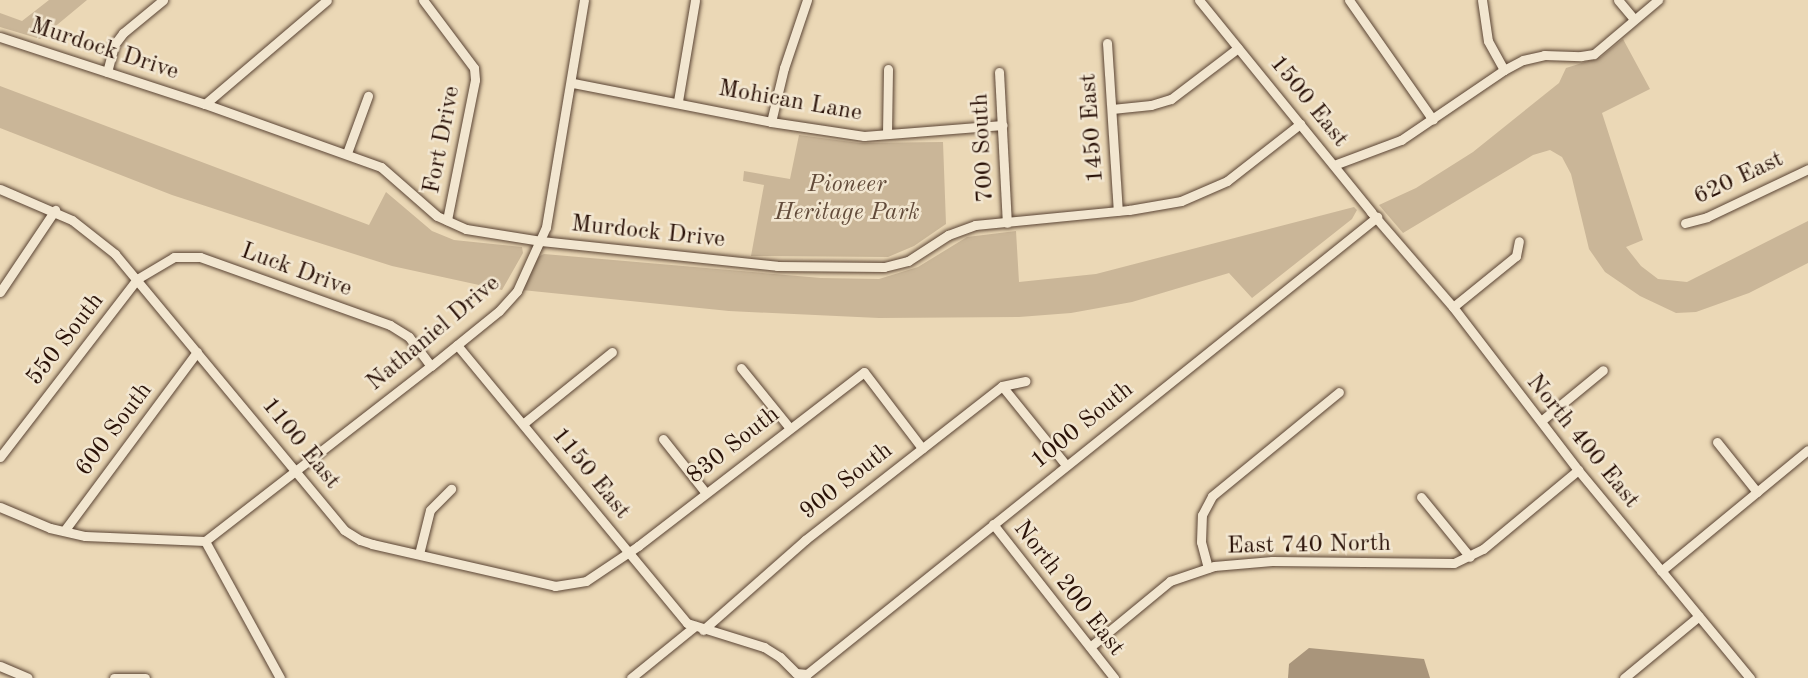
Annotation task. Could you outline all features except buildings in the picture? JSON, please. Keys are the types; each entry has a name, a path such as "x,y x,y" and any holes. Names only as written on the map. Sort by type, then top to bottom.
{"street":[{"path":"107,72 114,45 123,33 163,0"},
{"path":"205,104 327,0"},
{"name":"Fort Drive","path":"423,0 474,68 475,80 447,220"},
{"name":"Nathaniel Drive","path":"205,541 431,366 499,311 517,291 541,241 550,210 573,83 584,0"},
{"path":"678,101 695,0"},
{"path":"771,122 784,68 807,0"},
{"name":"1500 East","path":"1199,0 1387,229"},
{"path":"1349,0 1433,120"},
{"path":"1482,0 1489,41 1504,70"},
{"path":"1618,0 1634,19"},
{"path":"1335,165 1388,146 1433,120 1504,70 1544,55 1581,57 1594,54 1658,0"},
{"name":"Murdock Drive","path":"0,37 347,153 381,167 437,216 485,233 776,266 873,268 908,261 963,229 1181,201 1216,188 1300,124"},
{"name":"1450 East","path":"1107,43 1118,211"},
{"path":"1112,109 1151,106 1171,99 1238,48"},
{"path":"887,134 888,69"},
{"name":"700 South","path":"999,72 1007,223"},
{"name":"Mohican Lane","path":"573,83 678,101 771,122 864,136 1003,125"},
{"path":"347,153 368,96"},
{"name":"620 East","path":"1685,223 1707,217 1808,169"},
{"name":"1100 East","path":"0,189 54,210 96,237 136,279 351,536 372,544 555,586 586,581 629,552"},
{"path":"0,292 54,210"},
{"name":"1000 South","path":"699,628 772,651 796,673 807,674 1377,217"},
{"name":"North 400 East","path":"1387,229 1453,307 1578,470 1750,678"},
{"path":"1453,307 1516,256 1519,241"},
{"name":"Luck Drive","path":"136,279 174,257 201,257 390,325 409,337 431,366"},
{"name":"550 South","path":"0,457 136,279"},
{"name":"1150 East","path":"457,345 687,622 699,628"},
{"name":"600 South","path":"64,531 197,352"},
{"path":"524,423 612,352"},
{"path":"741,368 789,427"},
{"path":"1541,421 1603,370"},
{"name":"830 South","path":"629,552 864,372 922,448"},
{"name":"900 South","path":"631,678 699,628 1002,386 1025,381"},
{"path":"1002,386 1066,465"},
{"path":"1208,568 1201,542 1202,515 1212,496 1339,392"},
{"path":"663,439 705,492"},
{"path":"1717,442 1757,492"},
{"path":"1661,571 1808,450"},
{"path":"1421,497 1470,557 1578,470"},
{"path":"419,554 430,510 451,489"},
{"path":"0,507 85,536 205,541 280,678"},
{"name":"North 200 East","path":"993,524 1114,678"},
{"name":"East 740 North","path":"1090,647 1170,581 1208,568 1272,561 1432,564 1454,563 1470,557"},
{"path":"1624,678 1699,616"},
{"path":"0,666 28,678"},
{"path":"114,678 145,678"}],"green space":[{"path":"49,0 87,0 40,39 0,27 0,13 22,21"},
{"path":"1623,39 1650,89 1602,113 1643,240 1626,247 1641,266 1658,279 1687,282 1808,221 1808,263 1749,293 1696,312 1676,313 1640,296 1605,272 1589,249 1571,174 1562,157 1550,150 1533,155 1403,233 1379,205 1416,188 1473,152 1559,83 1566,68 1601,57"},
{"path":"0,86 369,225 386,192 432,231 454,240 522,247 523,253 502,290 392,266 291,234 172,195 0,128"},
{"name":"Pioneer Heritage Park","path":"799,135 859,143 943,142 946,224 914,246 888,257 751,256 764,185 743,181 744,171 790,179"},
{"path":"1354,207 1357,210 1352,219 1252,298 1229,273 1132,302 1071,313 1019,317 879,318 729,311 522,290 536,258 544,254 821,278 879,279 918,267 967,237 1016,231 1019,282 1096,274"}],"shaded area":[{"path":"1309,648 1424,659 1430,678 1288,678 1289,664"}]}
